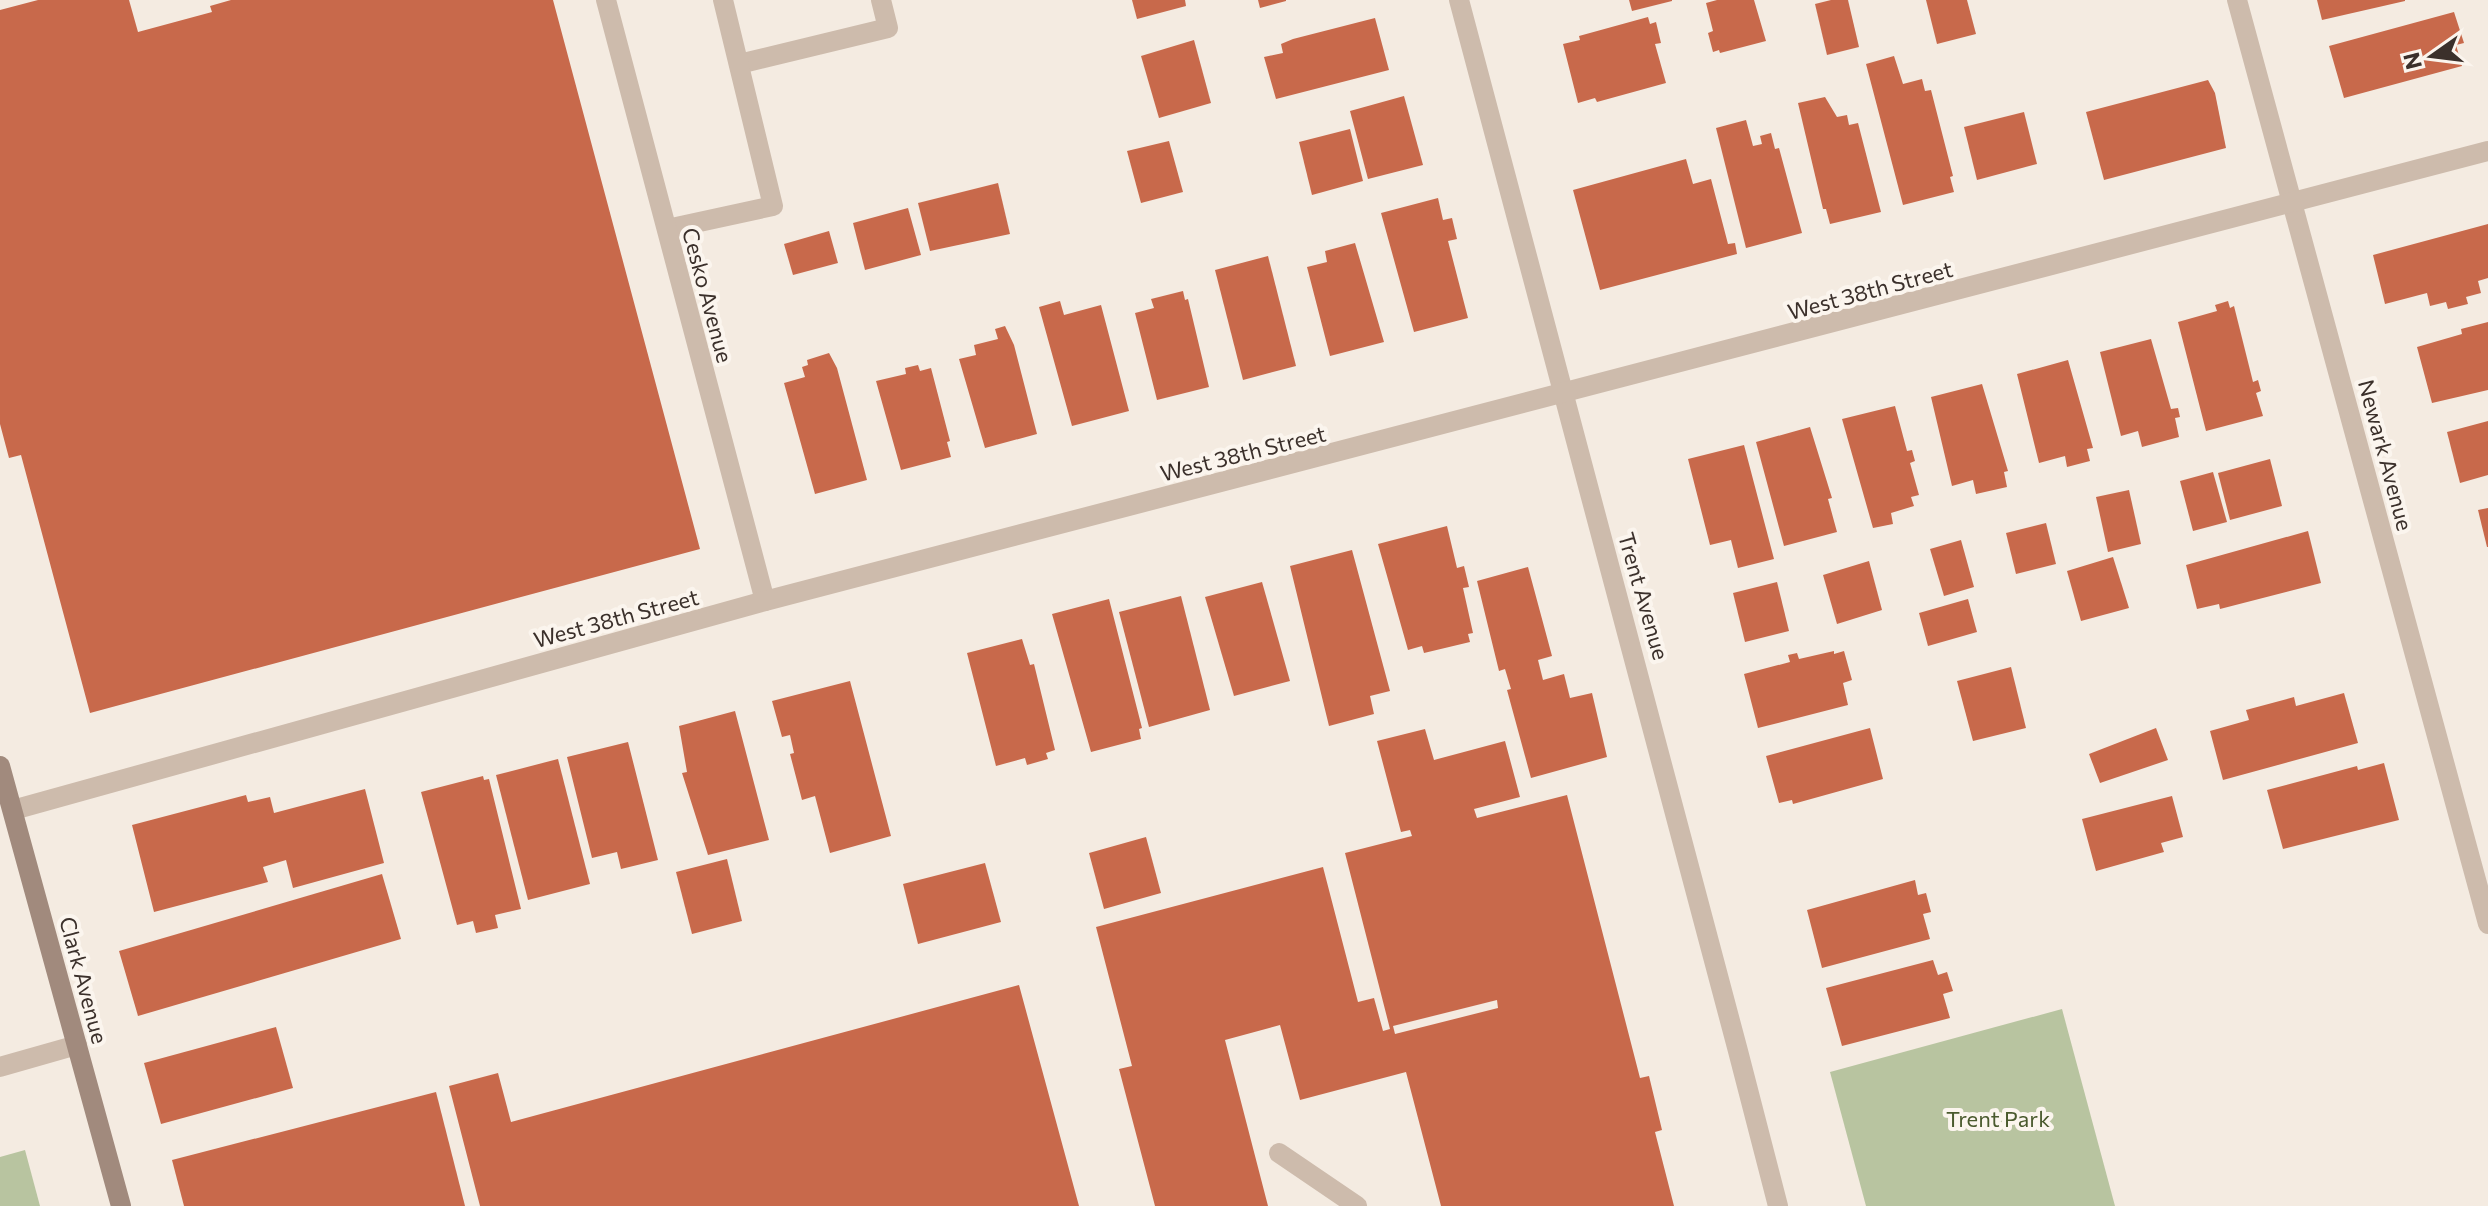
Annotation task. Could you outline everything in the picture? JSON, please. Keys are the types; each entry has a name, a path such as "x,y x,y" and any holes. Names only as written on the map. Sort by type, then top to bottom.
{"street":[{"name":"Cesko Avenue","path":"606,0 765,601"},
{"path":"667,229 773,206 723,0"},
{"path":"739,64 888,28 881,0"},
{"name":"Trent Avenue","path":"1459,0 1563,395 1664,758 1778,1206"},
{"name":"Newark Avenue","path":"2237,0 2488,924"},
{"name":"West 38th Street","path":"13,810 765,601 2488,151"},
{"name":"Clark Avenue","path":"0,766 121,1206"},
{"path":"0,1067 77,1045"},
{"path":"1279,1153 1357,1206"}],"green space":[{"name":"Trent Park","path":"2062,1009 2115,1206 1866,1206 1830,1072"},
{"path":"25,1150 40,1206 0,1206 0,1157"}],"building":[{"path":"38,0 129,0 138,32 212,12 210,6 231,0 553,0 700,549 90,713 21,455 9,458 0,424 0,10"},
{"path":"1132,0 1185,0 1186,6 1137,19"},
{"path":"1258,0 1286,0 1286,1 1260,8"},
{"path":"1629,0 1672,0 1672,1 1632,11"},
{"path":"1754,0 1766,41 1720,53 1719,50 1713,52 1708,33 1713,31 1706,3"},
{"path":"1848,0 1859,47 1827,55 1815,4"},
{"path":"1926,0 1967,0 1976,34 1937,44"},
{"path":"2317,0 2405,0 2405,1 2322,20"},
{"path":"2454,12 2464,43 2456,45 2462,66 2344,98 2329,46"},
{"path":"1648,17 1650,24 1656,22 1661,43 1655,44 1666,83 1597,102 1595,98 1578,103 1563,44 1580,40 1579,36"},
{"path":"1375,18 1389,70 1276,99 1264,57 1283,53 1281,44 1293,39"},
{"path":"1194,40 1211,103 1159,118 1141,56"},
{"path":"1894,56 1903,84 1922,79 1925,91 1931,90 1953,176 1950,177 1954,192 1903,205 1866,64"},
{"path":"2208,80 2215,93 2226,148 2104,180 2086,112"},
{"path":"1404,96 1423,165 1368,179 1350,111"},
{"path":"1825,97 1837,117 1847,115 1849,125 1858,123 1881,212 1830,224 1826,209 1823,209 1798,103"},
{"path":"2024,112 2037,164 1977,180 1964,127"},
{"path":"1746,120 1753,146 1762,144 1760,136 1771,133 1775,149 1779,148 1802,233 1746,248 1716,128"},
{"path":"1350,129 1363,181 1312,195 1299,142"},
{"path":"1169,141 1183,192 1141,203 1127,151"},
{"path":"1686,159 1693,184 1711,179 1728,244 1735,243 1737,254 1600,290 1573,190"},
{"path":"998,183 1010,234 930,251 918,203"},
{"path":"1438,198 1443,220 1452,218 1457,239 1448,241 1468,318 1414,332 1381,213"},
{"path":"908,208 921,255 865,270 853,223"},
{"path":"2488,224 2488,278 2478,281 2481,293 2466,297 2468,304 2448,309 2446,302 2430,306 2427,293 2385,304 2373,255"},
{"path":"829,231 838,263 793,275 784,244"},
{"path":"1355,243 1384,342 1330,356 1307,267 1327,262 1325,251"},
{"path":"1268,256 1296,366 1243,380 1215,270"},
{"path":"1183,291 1185,300 1188,299 1209,387 1157,400 1135,313 1154,308 1151,299"},
{"path":"1060,301 1064,315 1101,305 1129,411 1072,426 1039,307"},
{"path":"2228,301 2230,308 2234,306 2253,382 2258,380 2261,391 2256,393 2263,416 2206,431 2178,322 2217,311 2215,305"},
{"path":"2488,322 2488,390 2432,403 2417,347 2462,334 2461,329"},
{"path":"1005,326 1014,345 1037,434 985,448 959,359 976,355 974,345 998,339 995,329"},
{"path":"2151,339 2171,409 2178,408 2180,417 2175,418 2179,437 2142,447 2138,431 2121,436 2100,352"},
{"path":"829,353 837,368 867,480 815,494 784,383 805,377 802,367 808,365 807,360"},
{"path":"2068,360 2093,448 2087,449 2090,461 2067,467 2065,456 2039,463 2017,374"},
{"path":"918,365 920,371 931,368 950,441 947,442 951,457 901,470 876,381 906,374 905,368"},
{"path":"1982,384 2008,471 2004,472 2007,487 1976,494 1973,480 1952,486 1931,397"},
{"path":"1895,406 1907,451 1912,450 1915,461 1910,463 1919,495 1911,497 1914,506 1891,513 1893,524 1873,528 1842,419"},
{"path":"2488,421 2488,475 2460,483 2447,432"},
{"path":"1810,427 1832,498 1828,499 1837,532 1784,546 1756,442"},
{"path":"1744,445 1774,559 1738,568 1731,540 1710,545 1688,459"},
{"path":"2270,459 2282,506 2230,520 2218,473"},
{"path":"2213,472 2227,522 2193,531 2180,481"},
{"path":"2129,490 2141,544 2108,552 2096,497"},
{"path":"2488,508 2488,547 2487,547 2478,510"},
{"path":"2046,523 2056,564 2016,574 2006,533"},
{"path":"1447,526 1457,568 1464,566 1469,587 1463,588 1473,633 1468,634 1470,642 1424,653 1422,646 1408,650 1378,544"},
{"path":"2308,531 2321,583 2220,609 2219,604 2197,609 2186,565"},
{"path":"1961,540 1974,587 1944,596 1930,549"},
{"path":"1352,550 1390,691 1370,696 1374,714 1329,726 1290,566"},
{"path":"2113,557 2129,608 2081,621 2067,571"},
{"path":"1869,561 1882,610 1837,624 1823,575"},
{"path":"1528,567 1552,656 1538,660 1543,680 1564,674 1570,698 1592,693 1607,757 1531,778 1507,690 1511,689 1505,669 1499,671 1477,581"},
{"path":"1262,582 1290,681 1234,696 1205,597"},
{"path":"1777,582 1789,631 1745,642 1733,593"},
{"path":"1181,596 1210,710 1149,727 1119,612"},
{"path":"1109,599 1142,728 1139,729 1141,739 1091,752 1052,614"},
{"path":"1968,599 1977,632 1928,646 1919,613"},
{"path":"1022,639 1030,665 1034,664 1055,750 1046,753 1048,759 1027,765 1025,758 996,766 967,653"},
{"path":"1834,651 1834,654 1844,651 1852,680 1843,683 1848,705 1758,728 1744,674 1790,662 1788,655 1797,653 1799,659"},
{"path":"2011,667 2026,728 1973,741 1957,681"},
{"path":"850,681 891,836 830,853 815,796 802,800 790,754 794,753 790,735 782,737 772,701"},
{"path":"2344,693 2358,743 2223,780 2210,731 2249,720 2246,710 2294,697 2296,706"},
{"path":"735,711 769,840 708,855 682,773 687,772 679,726"},
{"path":"1870,728 1883,779 1793,804 1792,800 1779,803 1766,756"},
{"path":"2156,728 2168,760 2100,783 2089,754"},
{"path":"1425,729 1434,760 1505,741 1520,797 1474,809 1477,818 1567,795 1640,1078 1649,1076 1662,1130 1655,1132 1674,1206 1441,1206 1406,1072 1300,1100 1280,1025 1225,1040 1268,1206 1155,1206 1119,1069 1132,1066 1096,927 1323,867 1358,1002 1374,998 1383,1031 1390,1029 1345,853 1412,836 1410,830 1401,832 1377,741","holes":["1497,1000 1498,1008 1395,1034 1393,1026"]},
{"path":"628,742 658,860 621,869 617,852 592,858 567,757"},
{"path":"558,759 590,884 528,900 496,775"},
{"path":"2384,763 2399,820 2283,849 2267,790 2357,766 2358,770"},
{"path":"483,776 484,780 489,779 521,909 495,915 498,928 476,933 473,921 457,925 421,792"},
{"path":"365,789 384,863 293,888 286,860 263,867 268,882 154,912 132,825 246,795 248,802 270,797 274,813"},
{"path":"2172,796 2183,837 2161,843 2164,852 2096,871 2082,819"},
{"path":"1146,837 1161,893 1104,909 1089,853"},
{"path":"727,859 742,921 692,934 676,872"},
{"path":"985,863 1001,922 918,944 903,884"},
{"path":"382,874 401,939 138,1016 119,951"},
{"path":"1915,880 1918,895 1926,893 1931,912 1923,914 1930,939 1822,968 1807,910"},
{"path":"1933,960 1938,975 1947,972 1953,991 1943,994 1950,1018 1842,1046 1826,988"},
{"path":"1019,985 1079,1206 480,1206 449,1086 498,1073 511,1122"},
{"path":"276,1027 293,1088 161,1124 144,1063"},
{"path":"436,1092 465,1206 184,1206 172,1160"}]}
